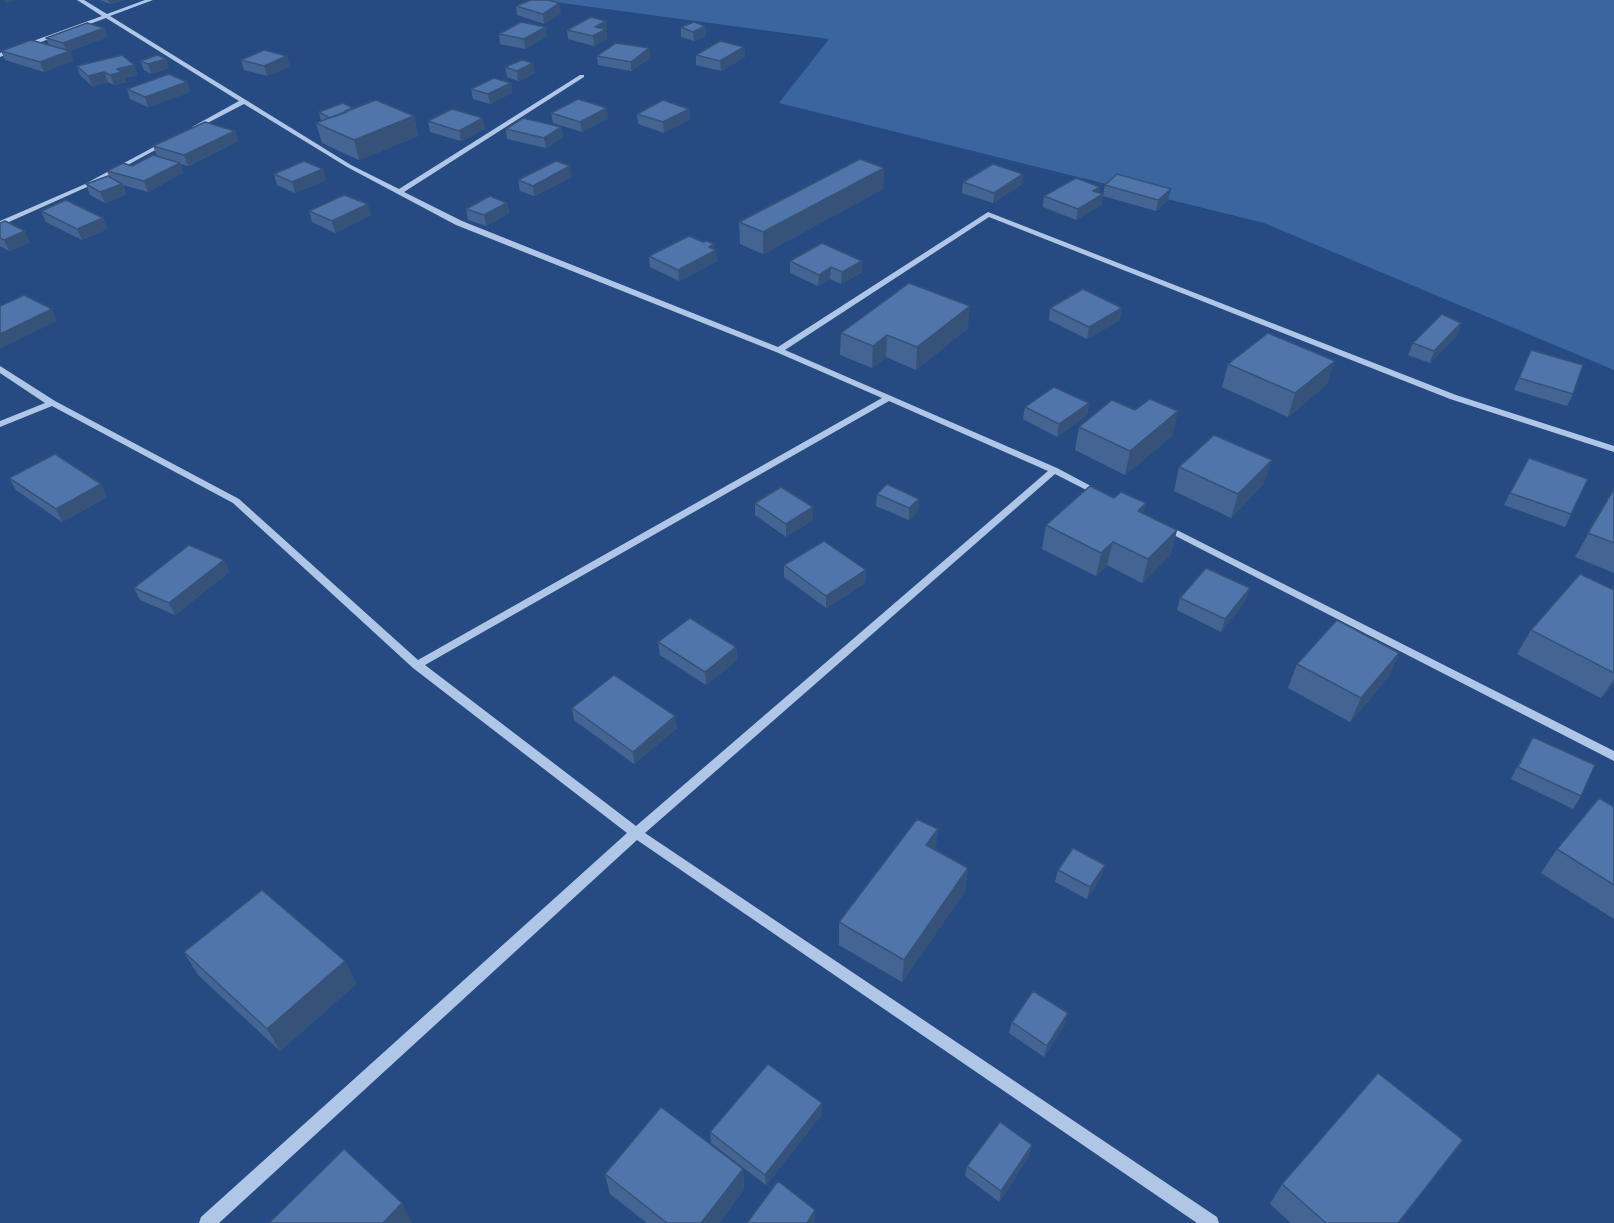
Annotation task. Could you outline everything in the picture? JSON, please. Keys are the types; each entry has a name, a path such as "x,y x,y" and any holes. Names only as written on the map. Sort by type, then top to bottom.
{"street":[{"path":"80,0 349,166 459,224 779,350 1054,470 1106,497"},
{"path":"0,55 150,0"},
{"path":"399,192 582,76"},
{"path":"184,133 244,101"},
{"path":"0,224 85,186 174,138"},
{"path":"779,350 988,214 1453,397 1614,449"},
{"path":"0,369 52,403 236,501 417,665 636,833 1211,1223"},
{"path":"417,665 888,398"},
{"path":"0,424 52,403"},
{"path":"207,1223 636,833 1054,470"},
{"path":"1159,523 1614,756"}],"shaded area":[{"path":"540,0 1614,0 1614,370 1264,223 779,103 829,39"}],"building":[{"path":"531,0 548,0 559,3 543,14 516,6"},
{"path":"591,17 606,21 595,27 606,29 593,36 567,30"},
{"path":"521,22 546,27 524,39 499,34"},
{"path":"694,22 705,26 693,32 681,27"},
{"path":"87,23 104,28 63,43 46,38"},
{"path":"31,40 70,51 40,62 1,51"},
{"path":"720,41 744,47 720,61 696,55"},
{"path":"616,43 649,48 631,62 597,56"},
{"path":"264,50 287,56 264,66 241,60"},
{"path":"122,55 134,65 117,69 122,72 110,75 104,72 88,76 77,66"},
{"path":"158,55 166,59 148,64 140,61"},
{"path":"522,60 533,63 517,71 505,67"},
{"path":"169,74 187,82 145,97 127,89"},
{"path":"494,78 511,83 488,94 471,89"},
{"path":"578,99 607,108 580,122 551,113"},
{"path":"376,100 414,116 354,140 316,123"},
{"path":"663,100 689,109 663,122 637,114"},
{"path":"343,103 353,108 330,118 319,112"},
{"path":"452,109 483,118 459,131 428,121"},
{"path":"523,118 561,127 544,138 506,129"},
{"path":"205,122 235,131 184,155 153,146"},
{"path":"153,155 180,163 144,181 107,171 123,163 132,166"},
{"path":"860,159 884,168 763,232 739,222"},
{"path":"304,161 323,169 292,182 274,174"},
{"path":"556,161 570,166 533,186 518,180"},
{"path":"993,164 1023,174 994,193 963,182"},
{"path":"1117,174 1171,189 1158,200 1105,185"},
{"path":"108,176 122,184 100,192 86,184"},
{"path":"1076,178 1100,187 1093,191 1103,194 1078,209 1044,196"},
{"path":"344,195 368,204 332,221 309,211"},
{"path":"490,196 507,203 484,215 466,209"},
{"path":"66,200 103,218 77,229 41,211"},
{"path":"5,221 25,231 4,240 0,238 0,223"},
{"path":"689,236 714,244 709,247 716,250 678,270 649,256"},
{"path":"822,243 862,261 842,272 831,267 819,275 790,261"},
{"path":"909,283 970,306 917,347 887,335 873,346 841,333"},
{"path":"1083,289 1122,308 1089,327 1050,308"},
{"path":"24,295 52,309 0,334 0,306"},
{"path":"1442,314 1461,323 1434,351 1413,343"},
{"path":"1268,333 1335,361 1295,393 1228,364"},
{"path":"1531,350 1583,365 1573,394 1519,378"},
{"path":"1054,387 1089,403 1059,424 1025,407"},
{"path":"1150,399 1178,411 1130,451 1079,427 1112,400 1135,410"},
{"path":"1214,435 1272,460 1238,494 1179,467"},
{"path":"55,454 101,484 56,509 9,478"},
{"path":"1529,458 1588,479 1571,514 1510,493"},
{"path":"887,484 919,499 909,508 877,494"},
{"path":"1090,486 1114,498 1121,492 1146,503 1138,511 1177,530 1148,559 1113,542 1101,553 1046,525"},
{"path":"781,487 813,507 786,524 755,503"},
{"path":"1614,489 1614,543 1588,533"},
{"path":"824,541 866,570 826,596 784,565"},
{"path":"189,545 224,560 169,603 134,588"},
{"path":"1206,568 1250,588 1225,619 1180,598"},
{"path":"1580,574 1614,590 1614,673 1531,630"},
{"path":"690,618 736,647 705,672 658,642"},
{"path":"1337,620 1399,653 1361,698 1297,664"},
{"path":"614,675 675,716 633,752 572,708"},
{"path":"1533,737 1595,765 1581,796 1518,767"},
{"path":"1599,798 1614,807 1614,885 1557,849"},
{"path":"917,819 938,829 926,845 968,868 904,960 839,922"},
{"path":"1073,848 1105,865 1090,887 1058,870"},
{"path":"262,890 345,961 267,1029 184,952"},
{"path":"1033,991 1068,1013 1047,1046 1012,1022"},
{"path":"768,1064 822,1103 765,1175 710,1132"},
{"path":"1378,1073 1463,1140 1398,1223 1326,1223 1282,1184"},
{"path":"661,1107 743,1169 701,1223 667,1223 605,1174"},
{"path":"1000,1122 1032,1145 1001,1191 967,1166"},
{"path":"344,1149 402,1203 383,1223 269,1223"},
{"path":"778,1181 815,1210 807,1223 747,1223"}]}
